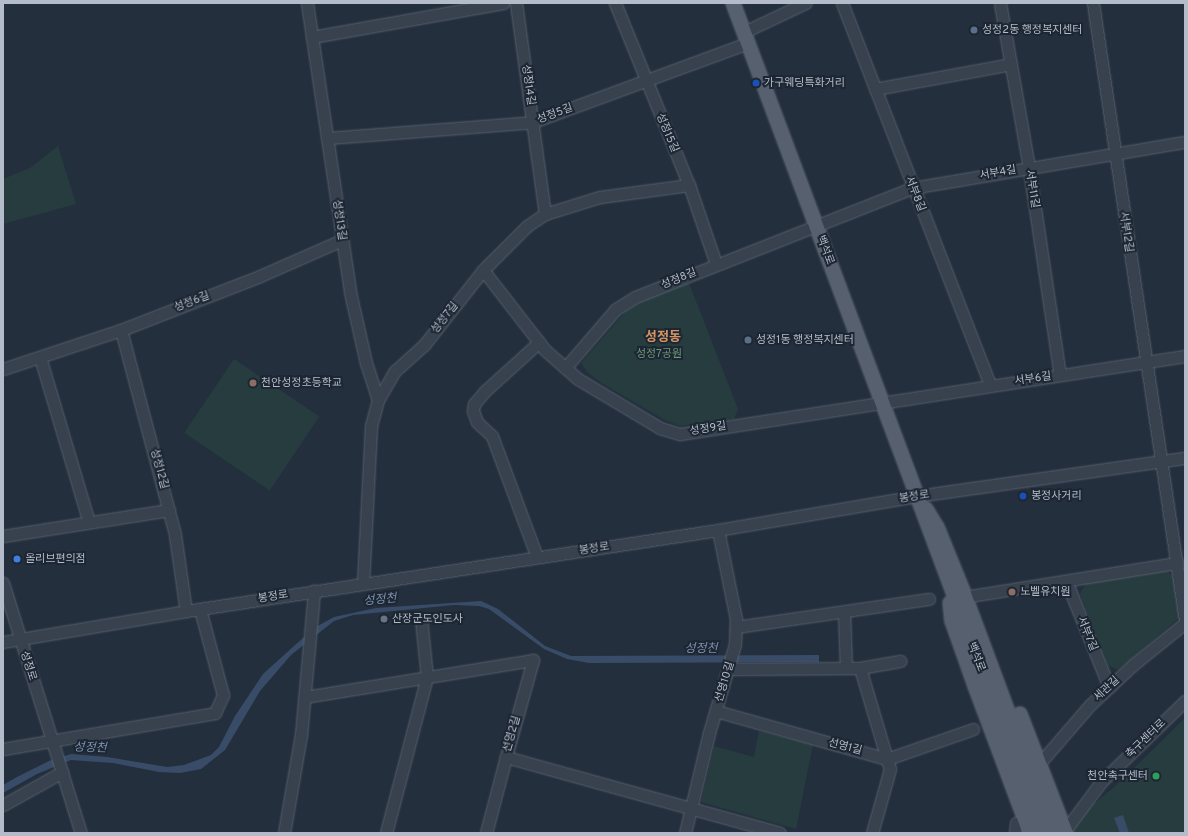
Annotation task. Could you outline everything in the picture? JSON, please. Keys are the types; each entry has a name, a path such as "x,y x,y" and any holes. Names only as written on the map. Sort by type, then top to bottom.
{"main road":[{"name":"백석로","path":"733,3 880,401 917,496 962,593 1040,813"},
{"path":"1030,833 952,621 950,607 962,593 981,616 1039,764 1062,832"},
{"path":"1040,813 1062,832"},
{"path":"1040,813 1043,833"}],"street":[{"name":"성정13길","path":"306,3 328,138 350,292 366,363 378,400"},
{"path":"312,37 504,3"},
{"name":"성정14길","path":"516,3 545,214"},
{"name":"성정15길","path":"615,3 645,81 689,185 716,264"},
{"name":"성정5길","path":"328,138 533,122 645,81 746,37 805,3"},
{"name":"서부8길","path":"842,3 912,188 990,385"},
{"name":"서부11길","path":"1000,3 1029,168 1060,375"},
{"name":"서부12길","path":"1093,3 1145,362 1162,461 1185,622"},
{"path":"875,89 1011,64"},
{"name":"서부4길","path":"816,226 912,188 1185,142"},
{"name":"성정7길","path":"363,584 371,426 378,400 396,371 424,344 483,270 527,226 545,214 600,197 689,185"},
{"name":"성정8길","path":"565,368 616,309 635,298 716,264 816,226"},
{"name":"성정6길","path":"3,369 121,330 260,276 342,240"},
{"name":"성정9길","path":"483,270 539,342 565,368 578,379 660,428 680,434 880,401"},
{"name":"성정12길","path":"121,330 169,510 186,611"},
{"path":"537,557 492,436 477,422 473,411 474,404 485,391 539,342"},
{"name":"서부6길","path":"880,401 1185,356"},
{"path":"40,357 89,522"},
{"name":"봉정로","path":"3,642 186,611 718,530 917,496 1185,458"},
{"path":"3,536 169,510"},
{"name":"선영10길","path":"685,833 716,711 735,644 736,627 718,530"},
{"path":"962,593 1066,581 1177,563"},
{"name":"서부7길","path":"1066,581 1109,687"},
{"name":"성정로","path":"3,583 61,770"},
{"path":"284,833 301,735 314,591"},
{"path":"736,627 929,599"},
{"path":"3,749 53,745 215,713 223,695 200,609"},
{"path":"844,612 846,668"},
{"path":"386,833 428,677 421,619"},
{"name":"세관길","path":"1039,764 1109,687 1185,622"},
{"name":"선영2길","path":"304,697 533,660 506,757 780,833"},
{"path":"729,669 860,668 900,661"},
{"path":"860,668 890,770 872,833"},
{"name":"축구센터로","path":"1062,832 1101,782 1185,701"},
{"name":"선영1길","path":"716,711 887,759"},
{"path":"887,759 973,729"},
{"path":"486,833 506,757"},
{"path":"3,804 61,770 81,833"}],"green space":[{"path":"58,146 76,204 3,224 3,179 30,168"},
{"name":"성정7공원","path":"689,283 738,409 734,419 679,426 663,419 603,384 588,373 581,363 626,311 647,298"},
{"path":"234,359 319,417 270,490 184,433"},
{"path":"1167,571 1173,576 1180,615 1178,619 1118,670 1108,665 1080,594 1086,583"},
{"name":"천안축구센터","path":"1185,718 1185,833 1072,833 1069,825 1121,781"},
{"path":"759,731 813,744 796,829 701,802 714,746 754,757"}],"water":[{"path":"481,601 498,609 545,646 571,656 819,655 819,662 589,663 567,659 544,649 489,609 479,606 454,605 353,615 334,621 291,655 260,691 225,750 201,769 180,773 159,772 113,763 71,760 37,774 3,793 3,785 49,761 71,754 107,757 167,767 184,765 211,755 219,747 235,716 263,674 314,628 334,617 376,608"},
{"path":"1123,815 1129,833 1120,833 1114,818"}],"place":[{"name":"성정2동 행정복지센터","path":"974,30"},
{"name":"가구웨딩특화거리","path":"756,83"},
{"name":"성정1동 행정복지센터","path":"748,340"},
{"name":"천안성정초등학교","path":"253,383"},
{"name":"봉정사거리","path":"1023,496"},
{"name":"올리브편의점","path":"17,559"},
{"name":"노벨유치원","path":"1012,592"},
{"name":"산장군도인도사","path":"384,619"},
{"name":"천안축구센터","path":"1156,776"}],"district":[{"name":"성정동","path":"663,338"}],"water label":[{"name":"성정천","path":"380,601"},
{"name":"성정천","path":"701,650"},
{"name":"성정천","path":"90,749"}]}
